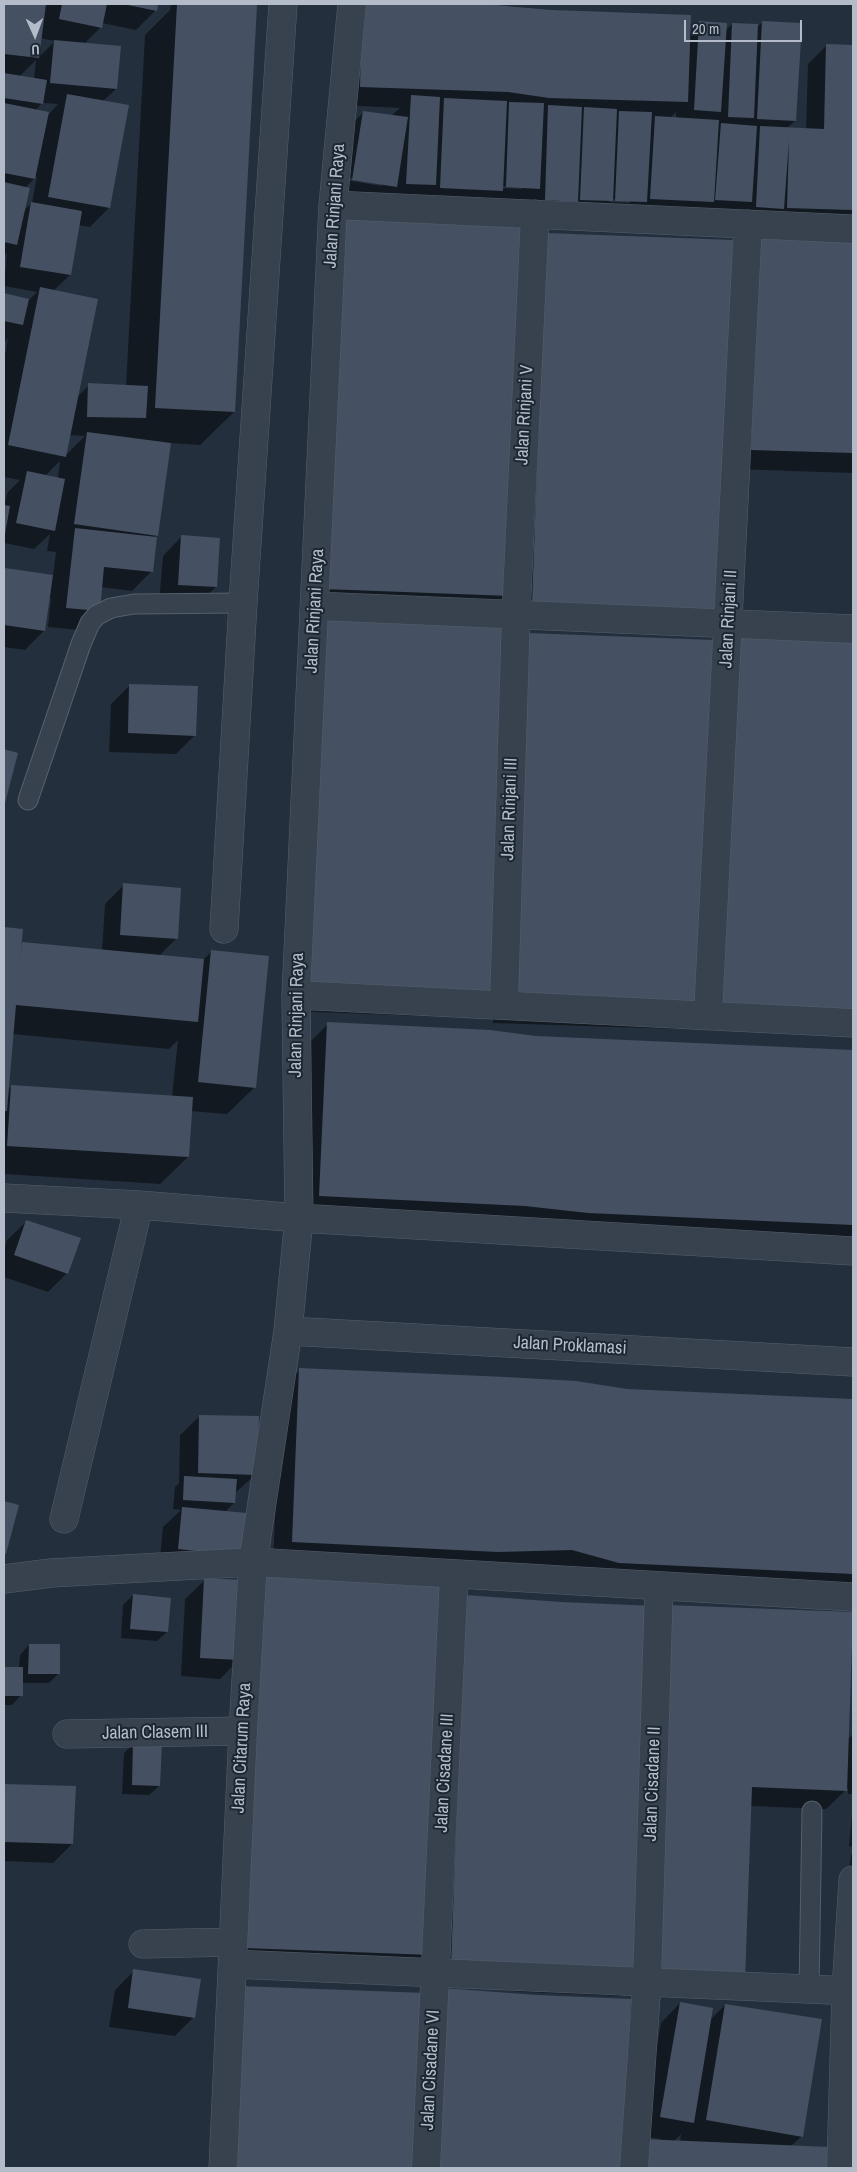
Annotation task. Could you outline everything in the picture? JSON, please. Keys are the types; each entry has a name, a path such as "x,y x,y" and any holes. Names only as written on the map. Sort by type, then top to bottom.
{"street":[{"path":"224,929 243,603 283,4"},
{"name":"Jalan Rinjani Raya","path":"288,1331 299,1218 296,995 333,205 352,4"},
{"path":"333,205 853,229"},
{"name":"Jalan Rinjani V","path":"516,615 535,214"},
{"name":"Jalan Rinjani II","path":"708,1014 748,224"},
{"path":"315,606 853,629"},
{"name":"Jalan Rinjani III","path":"504,1004 516,615"},
{"path":"296,995 853,1022"},
{"path":"4,1198 139,1204 299,1218 853,1251"},
{"path":"64,1519 139,1204"},
{"name":"Jalan Proklamasi","path":"288,1331 853,1362"},
{"name":"Jalan Citarum Raya","path":"222,2168 242,1731 253,1562 288,1331"},
{"path":"4,1579 79,1572 253,1562 853,1597"},
{"name":"Jalan Cisadane III","path":"436,1972 454,1574"},
{"name":"Jalan Cisadane II","path":"634,2168 647,1982 659,1586"},
{"name":"Jalan Clasem III","path":"67,1734 242,1731"},
{"path":"840,2168 850,1991 853,1880"},
{"path":"143,1944 436,1972 850,1991"},
{"name":"Jalan Cisadane VI","path":"426,2168 436,1972"}],"lane":[{"path":"28,800 81,644 90,623 96,615 111,608 134,604 243,603"},
{"path":"809,1989 812,1811"}],"building":[{"path":"4,4 46,4 39,58 4,54"},
{"path":"62,4 107,4 102,28 59,19"},
{"path":"123,4 158,4 157,11"},
{"path":"177,4 257,5 235,412 155,408"},
{"path":"362,4 484,4 553,10 691,15 688,102 549,98 508,92 360,87"},
{"path":"699,21 727,23 721,112 694,110"},
{"path":"762,21 802,23 796,121 757,119"},
{"path":"732,23 758,24 754,118 728,117"},
{"path":"54,40 121,46 117,89 50,83"},
{"path":"826,44 853,45 853,210 787,208 789,141 784,209 756,207 760,126 824,129"},
{"path":"4,73 47,80 43,104 4,98"},
{"path":"67,94 129,105 110,208 48,197"},
{"path":"411,95 440,97 436,185 406,184"},
{"path":"444,98 507,101 503,191 440,188"},
{"path":"509,102 544,103 540,189 506,187"},
{"path":"4,103 49,112 35,179 4,173"},
{"path":"548,105 582,107 578,202 545,200"},
{"path":"584,107 617,109 613,201 580,200"},
{"path":"363,111 408,117 397,187 352,180"},
{"path":"619,111 652,112 647,202 615,201"},
{"path":"655,116 719,120 714,202 650,199"},
{"path":"721,123 757,126 752,202 715,200"},
{"path":"4,182 30,188 17,245 4,242"},
{"path":"31,202 82,211 71,275 20,267"},
{"path":"339,217 526,224 511,596 324,589"},
{"path":"546,233 733,240 719,610 532,603"},
{"path":"759,236 853,240 853,453 751,450"},
{"path":"40,287 98,299 66,457 8,445"},
{"path":"4,293 29,299 23,325 4,321"},
{"path":"88,383 148,386 146,418 87,417"},
{"path":"87,432 171,443 158,536 74,524"},
{"path":"27,471 65,479 55,531 16,523"},
{"path":"4,505 10,506 5,534 4,534"},
{"path":"75,528 157,537 153,572 104,567 100,611 66,608"},
{"path":"181,535 220,538 217,587 178,585"},
{"path":"5,568 53,575 45,631 4,625"},
{"path":"322,620 509,628 494,999 307,992"},
{"path":"527,633 714,640 699,1011 512,1004"},
{"path":"728,637 853,641 853,1013 714,1007"},
{"path":"129,684 198,686 196,736 128,733"},
{"path":"4,749 18,753 4,807"},
{"path":"123,883 181,888 178,939 120,935"},
{"path":"4,927 23,929 20,961 22,942 204,959 198,1022 16,1005 7,1111 4,1111"},
{"path":"211,950 269,956 256,1088 198,1082"},
{"path":"327,1022 490,1030 536,1036 853,1050 853,1225 588,1213 525,1206 319,1196"},
{"path":"11,1085 193,1097 189,1157 7,1146"},
{"path":"26,1220 81,1238 68,1274 14,1255"},
{"path":"299,1368 576,1381 627,1389 853,1399 853,1574 619,1563 572,1550 498,1552 292,1542"},
{"path":"199,1415 259,1416 257,1475 198,1473"},
{"path":"184,1476 237,1479 235,1503 183,1500"},
{"path":"4,1501 19,1505 6,1554 4,1554"},
{"path":"182,1507 247,1513 242,1556 178,1549"},
{"path":"260,1576 447,1584 432,1955 245,1948"},
{"path":"204,1578 244,1580 240,1660 200,1658"},
{"path":"133,1594 171,1598 168,1632 130,1629"},
{"path":"465,1595 655,1606 640,1978 451,1966"},
{"path":"667,1605 853,1612 847,1791 752,1787 745,1980 652,1976"},
{"path":"29,1644 60,1644 60,1674 28,1674"},
{"path":"4,1667 23,1667 23,1696 4,1696"},
{"path":"133,1742 162,1743 160,1786 132,1785"},
{"path":"4,1784 76,1786 73,1844 4,1842"},
{"path":"133,1969 201,1979 195,2018 128,2008"},
{"path":"239,1986 426,1993 419,2168 232,2168"},
{"path":"442,1988 631,1999 625,2140 622,2168 434,2168"},
{"path":"680,2002 713,2008 694,2123 660,2117"},
{"path":"725,2004 822,2019 803,2137 706,2120"},
{"path":"642,2139 829,2147 828,2168 641,2168"}]}
